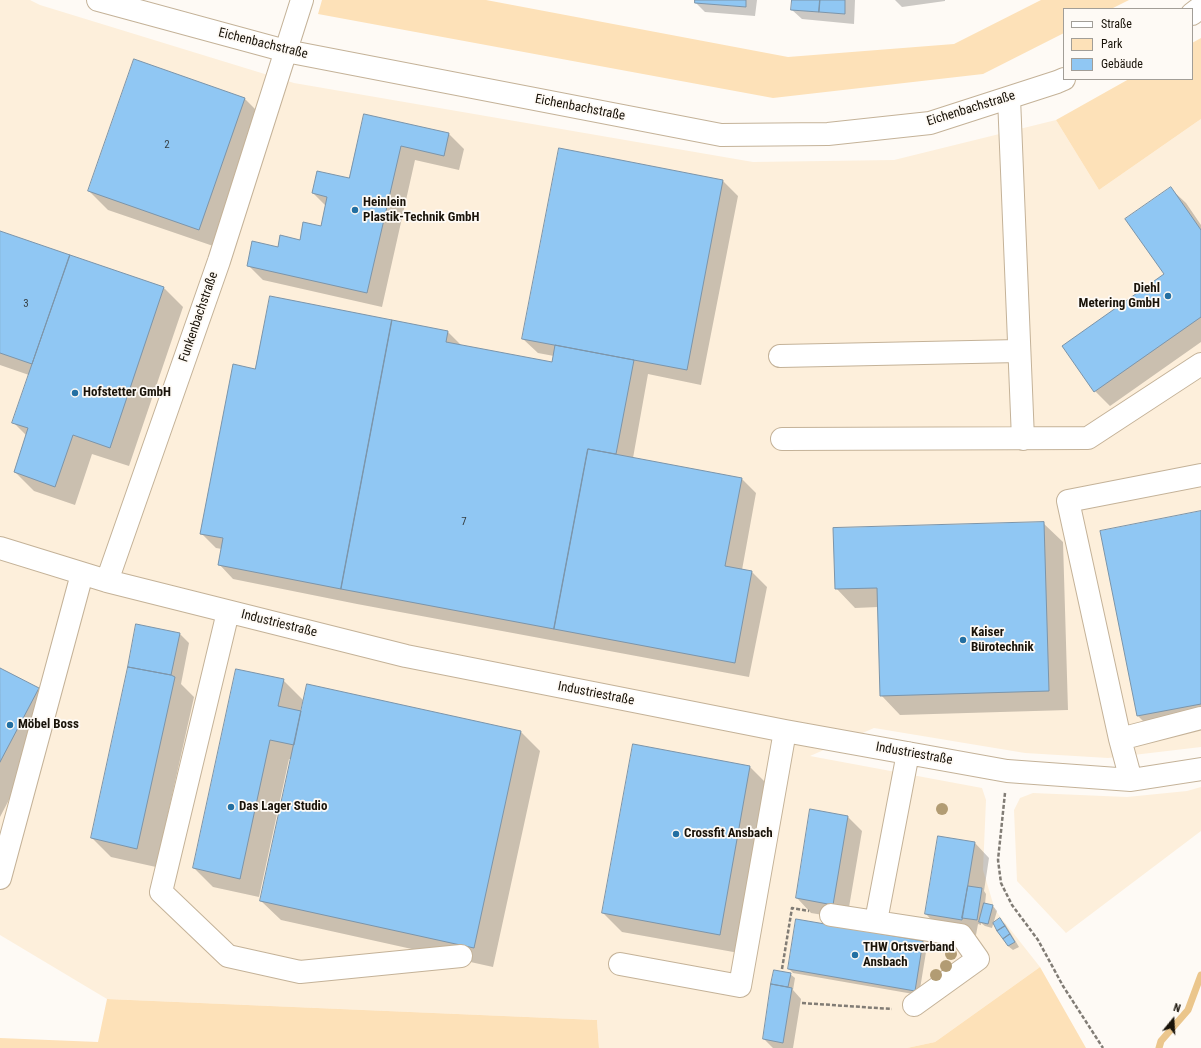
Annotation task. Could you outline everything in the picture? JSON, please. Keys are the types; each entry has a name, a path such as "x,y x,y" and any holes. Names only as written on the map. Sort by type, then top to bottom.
{"street":[{"name":"Eichenbachstraße","path":"98,0 286,51 721,135 828,134 930,123 1063,79"},
{"name":"Funkenbachstraße","path":"107,581 219,261 302,0"},
{"path":"1193,13 1201,7"},
{"path":"1009,98 1023,439"},
{"path":"780,356 1019,351"},
{"path":"782,439 1088,438 1201,364"},
{"path":"1132,780 1120,739 1068,502 1201,475"},
{"name":"Industriestraße","path":"0,548 107,581 406,656 785,731 1007,771 1132,780 1201,769"},
{"path":"0,878 82,574"},
{"path":"228,612 161,892 228,956 300,972 461,956"},
{"path":"1120,739 1201,718"},
{"path":"620,964 740,986 785,731"},
{"path":"876,921 908,753"},
{"path":"831,915 961,935 978,959 914,1005"}],"path":[{"path":"1007,771 998,860 1001,883 1012,905 1038,940 1063,986 1103,1048"},
{"path":"782,969 792,908 831,915"},
{"path":"802,1003 891,1010 914,1005"}],"shaded area":[{"path":"0,0 30,0 40,5 294,83 753,162 894,160 1056,120 1099,190 1201,119 1201,747 1108,758 1025,753 874,728 810,756 982,788 986,800 983,870 995,910 1040,967 935,1042 907,1048 599,1048 597,1020 107,999 0,935"},
{"path":"1201,787 1201,831 1066,933 1017,881 1014,810 1020,798 1033,793 1127,797 1187,791"}],"green space":[{"path":"322,0 486,0 788,57 954,44 1041,0 1129,0 1113,8 1063,8 1063,34 983,74 773,98 318,14"},
{"path":"1201,38 1201,119 1099,190 1056,120 1127,80 1193,80 1193,42"},
{"path":"1040,967 1086,1048 907,1048 935,1042"},
{"path":"107,999 597,1020 599,1048 0,1048 0,1038 98,1042"}],"building":[{"path":"695,0 746,0 746,7 695,3"},
{"path":"792,0 820,0 819,12 791,10"},
{"path":"820,0 845,0 845,14 819,12"},
{"path":"134,59 245,98 199,230 88,191"},
{"name":"Heinlein Plastik-Technik GmbH","path":"364,114 449,133 444,156 401,146 367,293 247,266 252,241 278,247 280,235 300,240 303,222 321,226 327,197 312,193 317,171 349,178"},
{"path":"559,148 723,180 687,370 522,339"},
{"name":"Diehl Metering GmbH","path":"1171,187 1201,230 1201,317 1094,392 1062,346 1164,274 1125,219"},
{"path":"0,231 70,255 32,364 0,353"},
{"name":"Hofstetter GmbH","path":"70,255 164,287 110,448 73,435 55,487 14,472 28,428 12,423"},
{"path":"270,296 392,320 341,589 218,565 223,538 200,534 233,364 255,369"},
{"path":"392,320 448,331 446,342 552,362 555,345 634,360 616,454 588,449 554,629 341,589"},
{"path":"588,449 742,478 725,566 752,571 735,663 554,629"},
{"path":"1201,511 1201,704 1137,716 1100,531"},
{"name":"Kaiser Bürotechnik","path":"1044,522 1049,691 880,696 877,588 835,589 833,528"},
{"path":"136,624 180,633 171,675 128,667"},
{"path":"128,667 175,677 137,849 91,838"},
{"name":"Möbel Boss","path":"0,668 39,688 0,762"},
{"name":"Das Lager Studio","path":"236,669 284,679 278,706 301,711 294,745 270,740 240,879 193,868"},
{"path":"307,684 521,731 474,948 260,901"},
{"path":"633,744 750,766 720,935 602,913"},
{"path":"810,809 848,816 833,905 796,898"},
{"path":"938,836 975,842 962,920 925,914"},
{"path":"968,886 982,888 977,920 962,918"},
{"path":"984,903 993,905 988,924 979,922"},
{"path":"1000,918 1005,926 997,931 993,923"},
{"name":"THW Ortsverband Ansbach","path":"796,919 923,941 915,991 788,969"},
{"path":"1005,926 1010,934 1003,939 997,931"},
{"path":"1010,934 1015,942 1008,946 1003,939"},
{"path":"774,970 791,973 788,987 771,984"},
{"path":"771,984 792,988 783,1043 763,1039"}],"waterway":[{"path":"1159,1048 1161,1041 1188,1010 1201,975"}],"place":[{"name":"Heinlein Plastik-Technik GmbH","path":"355,210"},
{"name":"Diehl Metering GmbH","path":"1168,296"},
{"name":"Hofstetter GmbH","path":"75,393"},
{"name":"Kaiser Bürotechnik","path":"963,640"},
{"name":"Möbel Boss","path":"10,725"},
{"name":"Das Lager Studio","path":"231,807"},
{"name":"Crossfit Ansbach","path":"676,834"},
{"name":"THW Ortsverband Ansbach","path":"855,955"}]}
